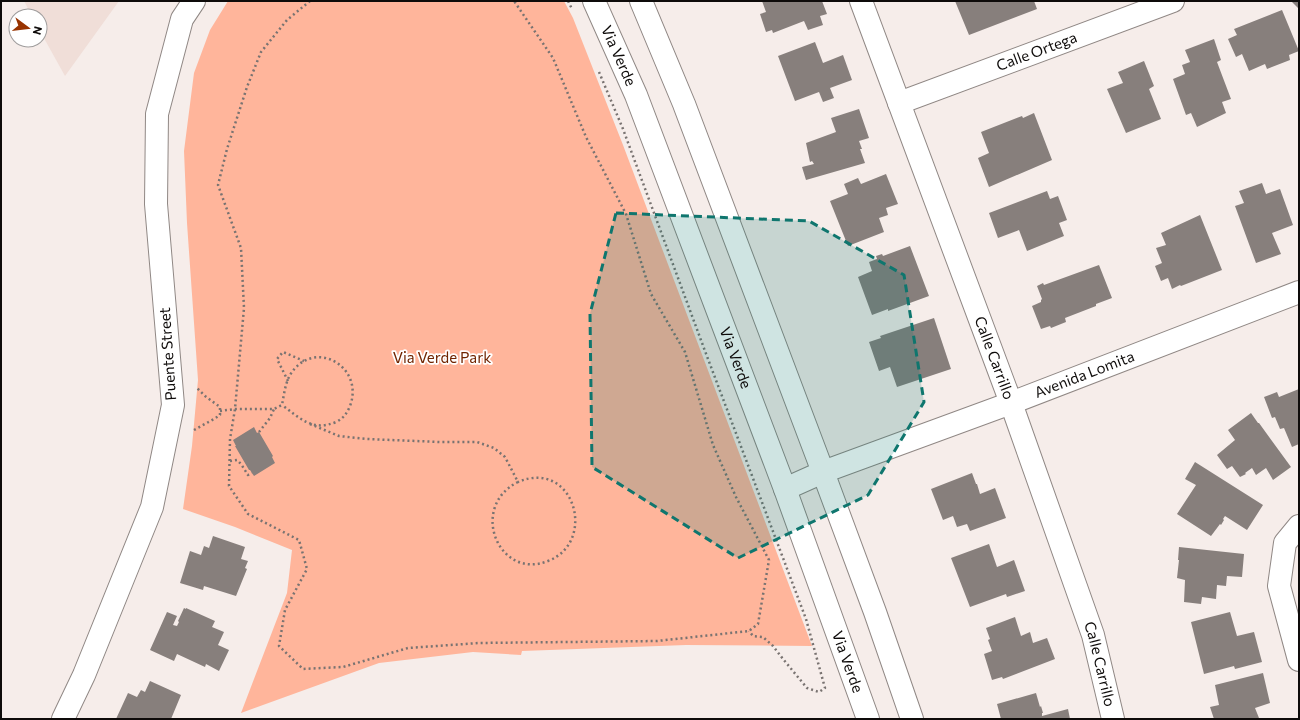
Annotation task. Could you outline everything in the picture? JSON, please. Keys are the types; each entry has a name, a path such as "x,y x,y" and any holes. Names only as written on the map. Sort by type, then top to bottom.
{"street":[{"name":"Puente Street","path":"63,719 84,675 152,507 173,405 156,204 157,114 182,19 194,1"},
{"name":"Via Verde","path":"594,1 636,95 785,489 868,719"},
{"path":"641,1 684,104 823,472 875,612 912,719"},
{"name":"Calle Carrillo","path":"861,1 1011,403 1093,635 1113,719"},
{"name":"Calle Ortega","path":"899,103 1174,1"},
{"name":"Avenida Lomita","path":"785,489 823,472 1011,403 1299,292"},
{"path":"1299,526 1284,543 1279,586 1299,660"}],"path":[{"path":"310,1 287,20 261,52 227,149 218,185 241,248 244,308 235,409 230,439 229,486 248,514 299,540 307,569 285,610 279,646 303,669 343,667 408,648 478,643 657,641 750,631 758,624 769,560 736,496 713,445 685,352 652,294 626,214 586,137 553,58 514,1"},
{"path":"568,1 575,15"},
{"path":"596,65 623,129 702,344 806,619 825,688 819,692 807,688 774,646 763,637 753,636 750,631"},
{"path":"288,381 277,359 283,352 304,361"},
{"path":"220,411 235,409 274,409 282,405 288,381 298,365 309,358 319,357 330,359 338,363 346,372 352,382 353,392 346,414 340,420 326,425 310,424"},
{"path":"194,430 220,415 220,407 197,388"},
{"path":"282,405 300,420 339,436 367,440 478,442 494,448 505,457 518,482"},
{"path":"259,432 270,418 274,409"},
{"path":"230,461 237,460 248,475 252,473"},
{"path":"544,477 551,479 559,484 566,492 574,507 575,530 572,541 558,557 538,564 527,564 516,560 501,549 497,542 493,525 493,510 502,495 513,484 518,482 531,478 544,477"}],"highlighted area":[{"path":"616,213 809,221 904,275 924,402 868,495 738,558 592,467 590,314"}],"shaded area":[{"path":"24,1 119,1 65,76 48,45 48,8 28,8"}],"green space":[{"name":"Via Verde Park","path":"228,1 564,1 573,18 623,145 812,646 686,645 522,651 521,655 473,652 379,663 241,713 287,593 292,550 235,527 183,509 192,446 198,380 187,223 184,151 194,73 210,30"}],"building":[{"path":"762,1 822,1 827,14 820,16 823,25 808,30 804,21 773,33 772,30 766,32 760,14 766,12"},
{"path":"955,1 1034,1 1037,9 969,35"},
{"path":"1291,1 1299,1 1299,9"},
{"path":"1282,10 1299,51 1289,55 1290,60 1267,69 1265,64 1249,71 1242,54 1236,57 1228,39 1237,35 1234,29"},
{"path":"1214,39 1221,60 1217,62 1231,99 1222,102 1226,113 1197,127 1191,113 1186,115 1173,79 1185,74 1182,65 1190,62 1185,50"},
{"path":"815,42 823,63 843,55 852,80 830,88 834,98 823,102 819,92 795,101 778,56"},
{"path":"1144,61 1154,86 1149,89 1161,119 1126,133 1107,89 1123,83 1118,72"},
{"path":"859,109 869,138 859,141 865,163 806,180 802,167 814,164 812,161 810,162 806,143 836,132 831,118"},
{"path":"1034,113 1052,160 989,187 978,158 989,153 981,132 1022,116 1023,118"},
{"path":"886,174 898,204 886,208 888,215 879,218 884,232 848,246 830,201 848,194 844,184 858,178 861,184"},
{"path":"1262,183 1266,194 1280,189 1293,225 1272,233 1281,254 1256,263 1235,206 1244,203 1239,191"},
{"path":"1047,191 1050,199 1058,196 1067,220 1059,223 1064,236 1027,251 1019,230 998,238 989,213"},
{"path":"1200,215 1222,270 1172,289 1168,278 1161,281 1155,266 1162,263 1156,248 1166,245 1161,233"},
{"path":"910,246 929,296 888,311 888,309 872,315 858,277 872,271 869,262 877,259 876,256 882,254 883,256"},
{"path":"1099,265 1112,298 1065,318 1066,322 1051,328 1050,326 1041,329 1032,306 1041,302 1042,299 1037,286 1043,283 1044,285"},
{"path":"934,318 951,369 897,387 890,367 879,371 869,342 881,338 880,336"},
{"path":"1299,389 1299,444 1292,447 1284,428 1280,429 1275,417 1272,418 1264,397 1277,392 1279,397"},
{"path":"1251,413 1291,467 1273,480 1266,468 1256,475 1252,468 1240,477 1232,466 1227,469 1217,455 1235,440 1228,430"},
{"path":"254,427 257,433 259,432 273,456 272,457 275,463 254,476 235,446 233,440"},
{"path":"1195,462 1263,505 1247,530 1225,516 1221,525 1220,524 1211,536 1177,514 1196,485 1185,479"},
{"path":"972,473 980,494 995,488 1006,518 970,531 967,524 957,527 953,516 943,520 931,489"},
{"path":"213,536 245,547 241,559 248,561 245,568 247,569 236,596 204,586 203,590 180,583 190,551 201,555 204,546 209,548"},
{"path":"989,544 997,567 1014,560 1025,591 1007,597 1006,594 970,607 951,558"},
{"path":"1179,547 1244,554 1242,577 1227,576 1226,586 1217,585 1216,599 1202,597 1201,604 1184,602 1185,580 1177,578"},
{"path":"184,608 215,621 212,627 224,632 218,645 229,650 219,671 206,664 205,667 177,654 174,661 150,650 167,612 177,616 173,625 177,626"},
{"path":"1230,612 1237,636 1254,632 1262,662 1235,669 1234,666 1204,674 1191,622"},
{"path":"1015,617 1021,636 1030,632 1033,643 1047,638 1055,659 1003,679 1002,677 992,680 984,654 992,651 986,628"},
{"path":"1263,673 1270,703 1255,708 1259,718 1258,719 1214,719 1210,707 1219,705 1215,685"},
{"path":"150,681 181,695 171,719 116,719 128,693 137,697 141,690 145,692"},
{"path":"1036,693 1043,713 1042,716 1068,709 1070,719 1001,719 997,704"}]}
